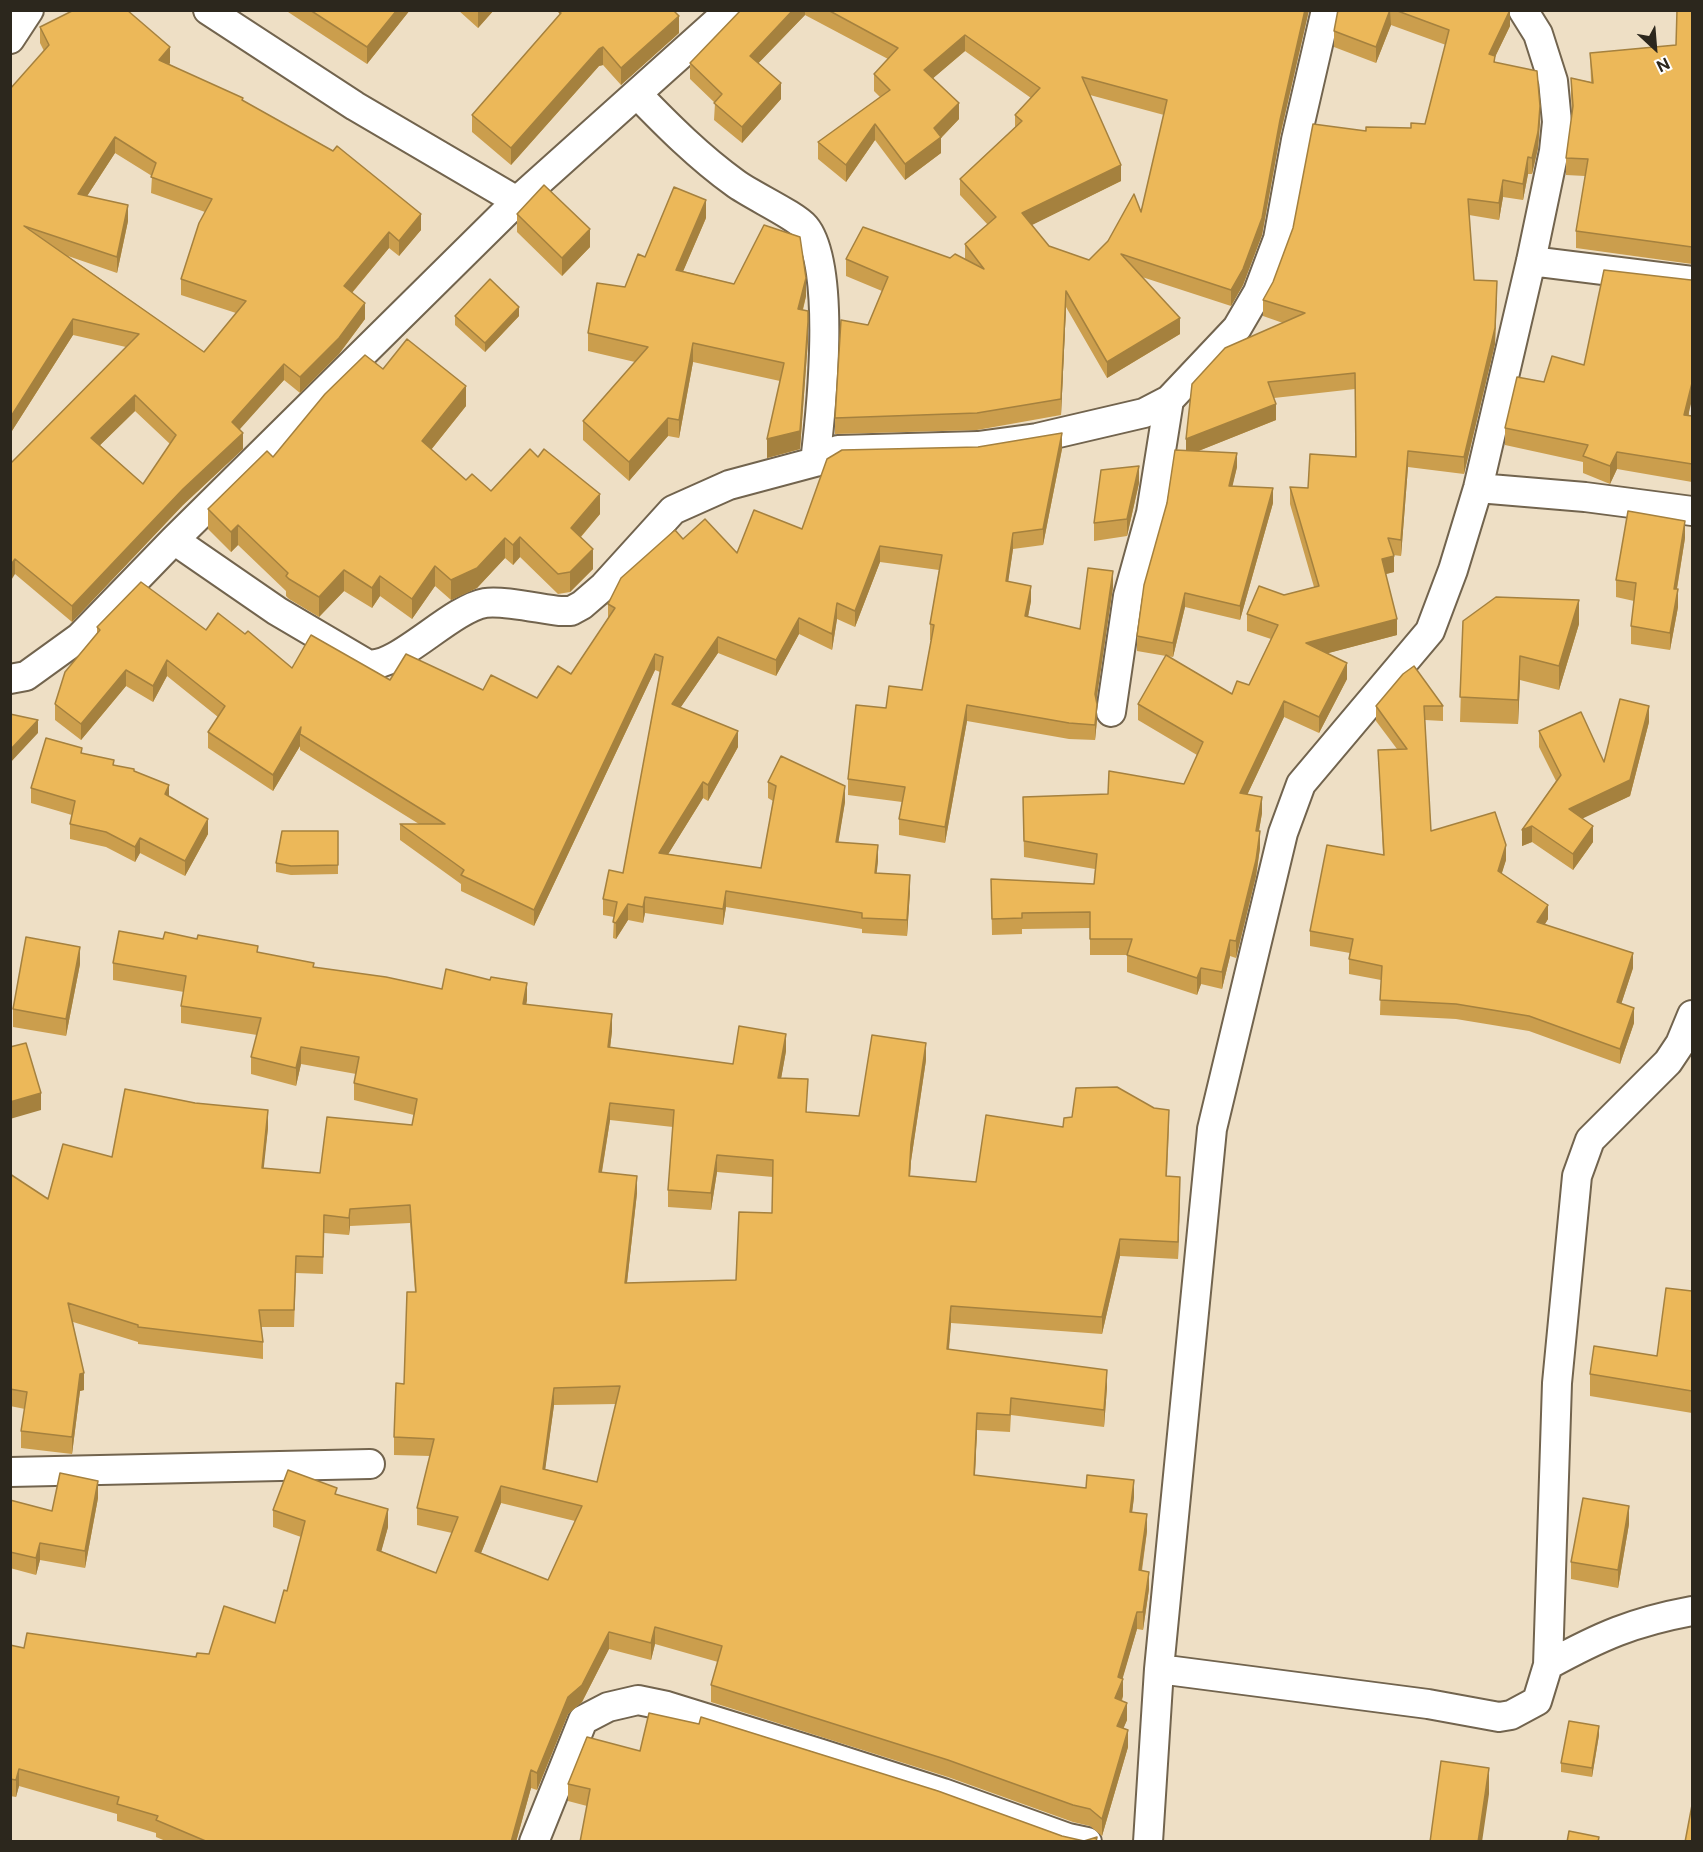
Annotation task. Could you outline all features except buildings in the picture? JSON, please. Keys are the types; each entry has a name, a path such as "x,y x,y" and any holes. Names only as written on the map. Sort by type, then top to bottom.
{"street":[{"path":"10,39 29,10"},
{"path":"208,10 355,106 517,201"},
{"path":"10,679 26,676 80,637 174,540 517,201 730,10"},
{"path":"174,540 277,611 367,664 375,666 400,654 457,615 487,602 571,610 582,605 604,586 673,510 729,485 815,462 838,450 867,447 978,446 1037,438 1144,413 1168,400 1237,328 1258,292 1278,239 1296,140 1326,10"},
{"path":"1148,1842 1159,1669 1212,1129 1283,833 1301,784 1430,631 1453,570 1478,488 1532,261 1554,151 1557,122 1553,81 1541,44 1523,10"},
{"path":"637,94 688,147 736,184 805,227 815,249 824,297 823,373 815,462"},
{"path":"1532,261 1692,281"},
{"path":"1111,712 1128,596 1151,513 1168,400"},
{"path":"1478,488 1585,497 1692,512"},
{"path":"1159,1669 1428,1704 1499,1717 1511,1715 1537,1701 1548,1665 1557,1383 1577,1176 1590,1140 1668,1062 1680,1044 1692,1015"},
{"path":"10,1472 370,1464"},
{"path":"1548,1665 1615,1630 1655,1618 1692,1611"},
{"path":"534,1842 583,1720 608,1707 638,1701 667,1706 822,1754 943,1793 1068,1838 1087,1842"}]}
